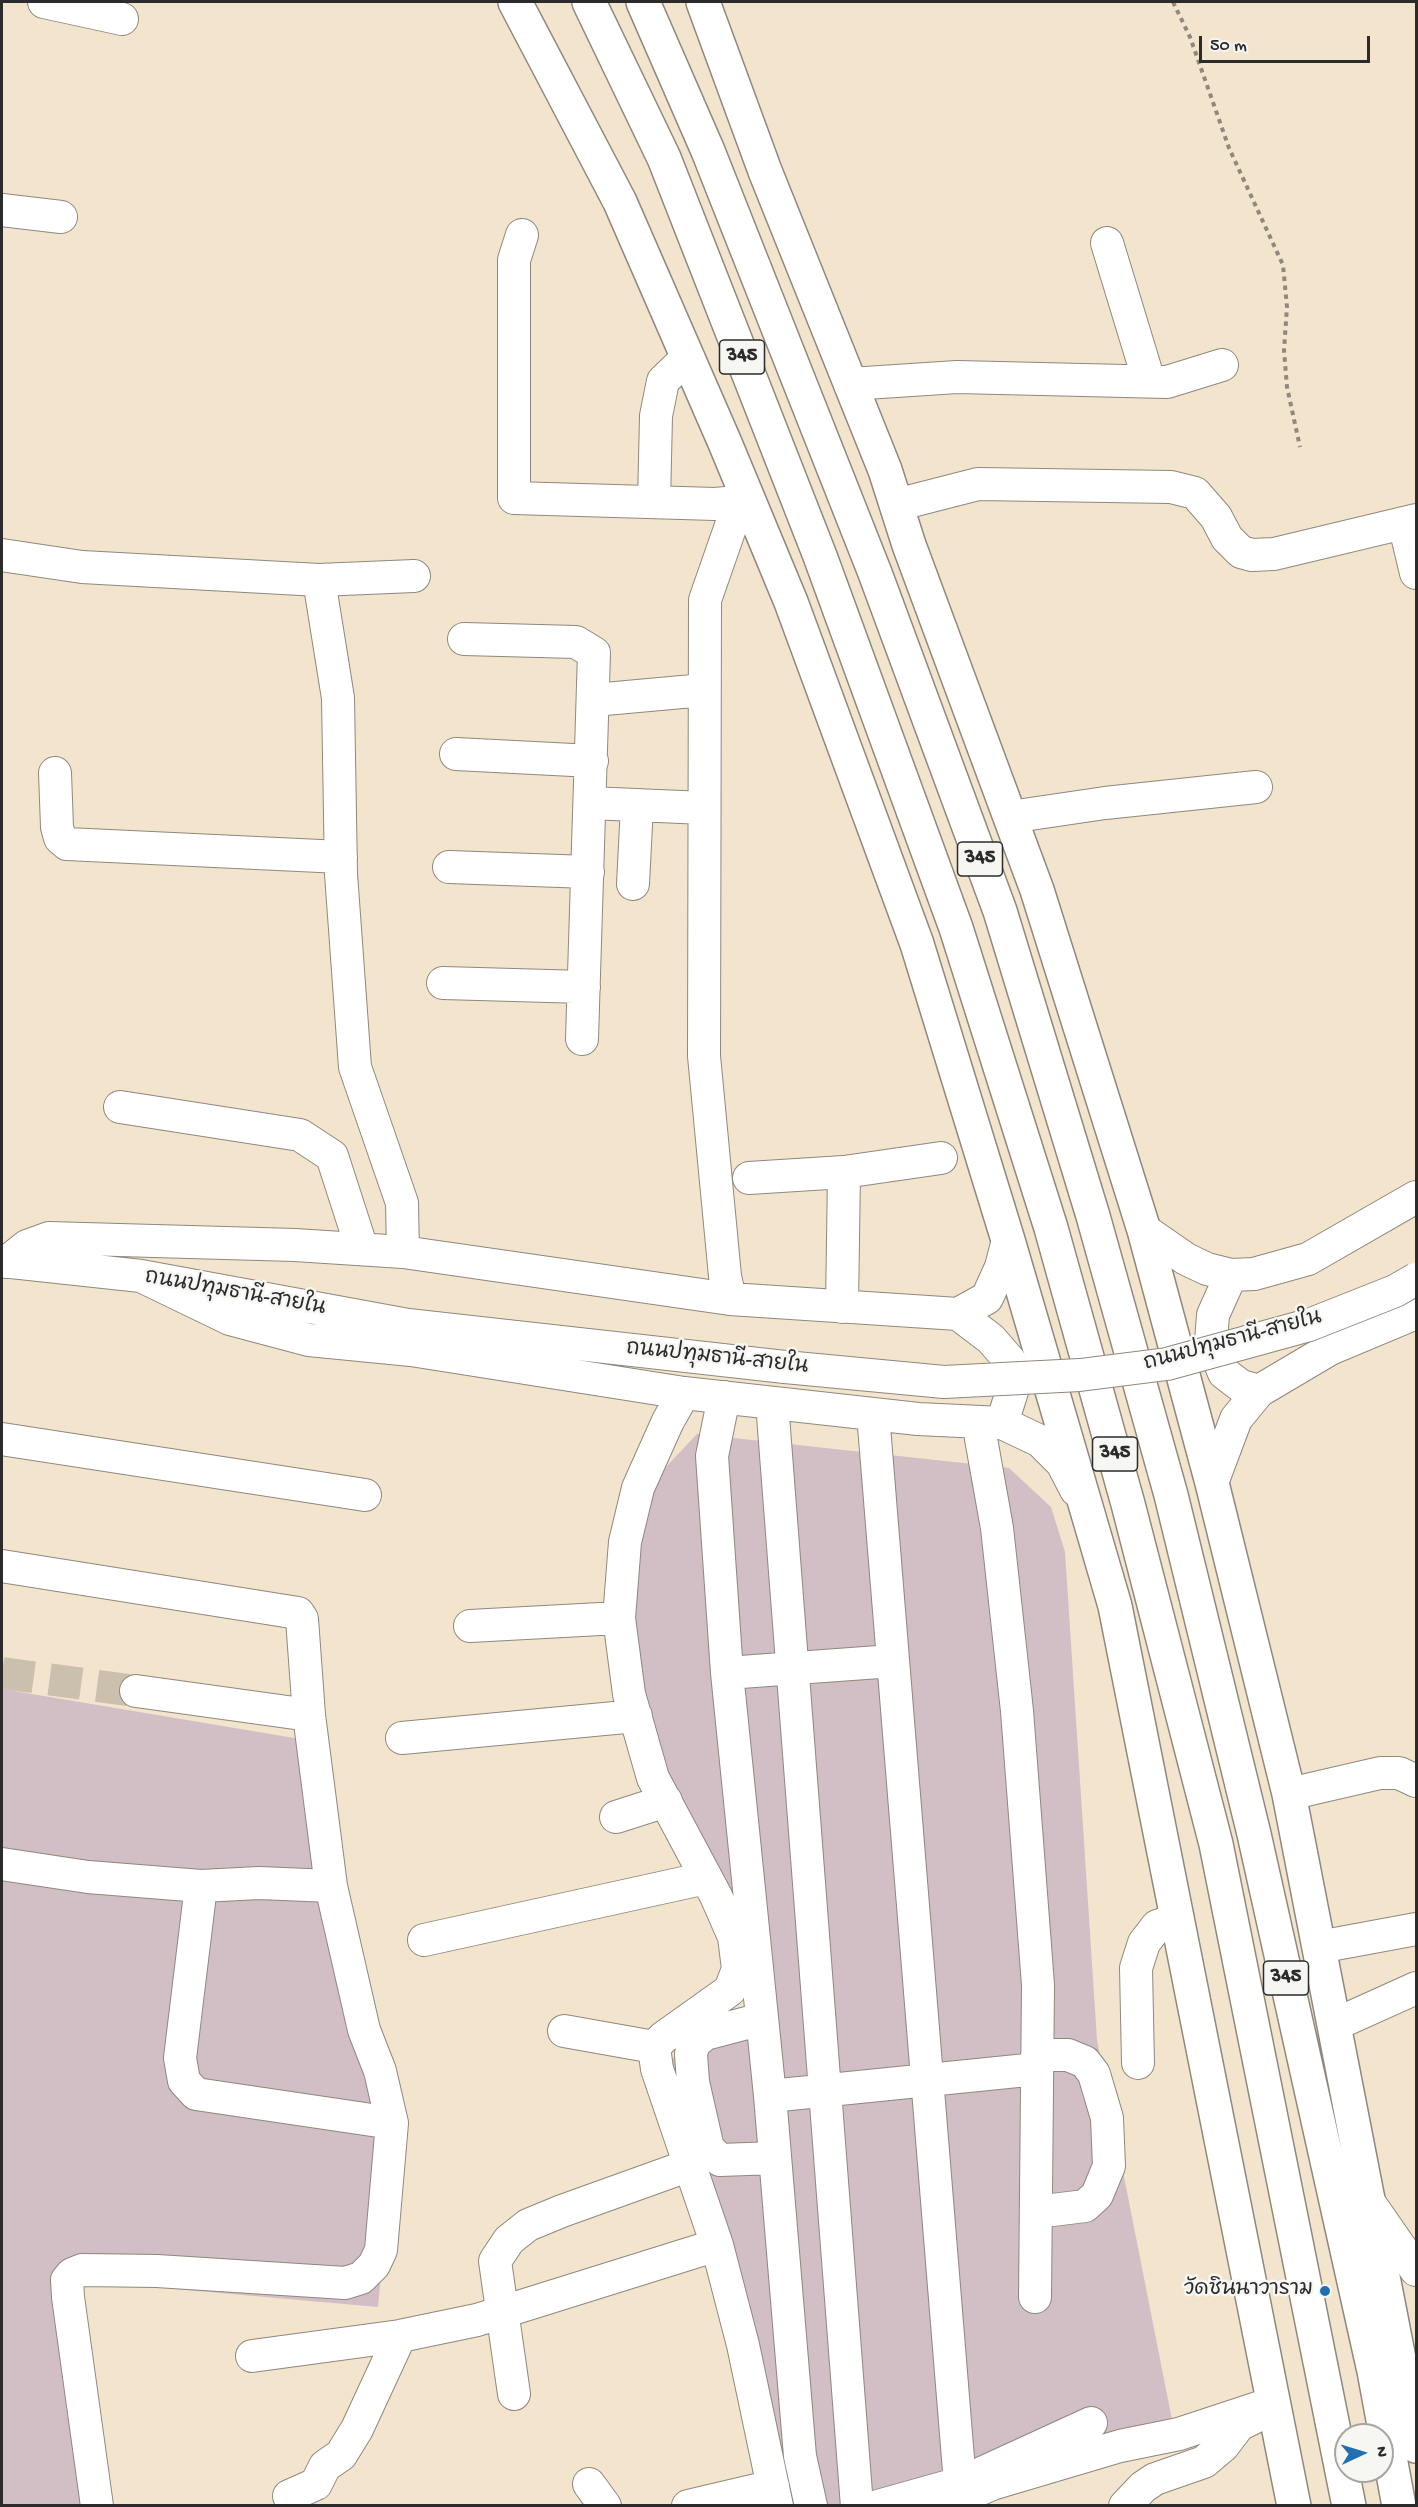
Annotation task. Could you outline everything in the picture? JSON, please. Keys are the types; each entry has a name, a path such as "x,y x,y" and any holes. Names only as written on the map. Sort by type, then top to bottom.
{"main road":[{"path":"515,2 605,174 688,357 749,501 819,678 916,944 1008,1240 1092,1520 1115,1606 1294,2505"},
{"name":"345","path":"589,2 664,158 820,556 956,928 1051,1228 1128,1504 1216,1844 1325,2376 1349,2505"},
{"name":"345","path":"643,2 708,151 876,573 1000,911 1093,1216 1171,1495 1254,1834 1374,2371 1399,2505"},
{"path":"703,2 753,141 885,470 1037,890 1144,1230 1212,1483 1289,1794 1416,2446"},
{"path":"818,431 885,470"},
{"path":"819,678 820,556"},
{"path":"1234,1576 1254,1834"},
{"path":"1115,1606 1216,1844"}],"street":[{"path":"44,2 122,19"},
{"path":"2,210 61,217"},
{"path":"522,235 514,260 514,498 715,504 749,501"},
{"path":"1107,243 1149,381"},
{"path":"654,502 656,416 663,381 688,357"},
{"path":"850,384 957,377 1167,382 1222,365"},
{"path":"896,505 978,484 1171,487 1195,493 1216,517 1227,538 1242,552 1251,555 1274,554 1410,522 1416,573"},
{"path":"730,1299 725,1276 704,1056 705,600 734,517 749,501"},
{"path":"2,555 82,567 319,580 414,576"},
{"path":"319,580 338,698 341,857 356,1067 402,1203 403,1252"},
{"path":"464,639 576,642 594,653 582,1039"},
{"path":"594,700 704,690"},
{"path":"456,754 592,761"},
{"path":"55,773 57,826 60,838 67,844 341,857"},
{"path":"1010,817 1105,803 1256,787"},
{"path":"590,803 704,808"},
{"path":"633,884 637,805"},
{"path":"449,867 588,872"},
{"path":"443,983 584,987"},
{"path":"120,1107 300,1135 332,1156 362,1249"},
{"path":"749,1178 844,1172 941,1158"},
{"path":"843,1307 844,1172"},
{"path":"1144,1230 1186,1259 1207,1269 1231,1275 1254,1274 1308,1259 1416,1197"},
{"name":"ถนนปทุมธานี-สายใน","path":"4,1261 27,1246 49,1238 362,1249 403,1252 730,1299 958,1314"},
{"path":"1008,1240 1001,1268 987,1298 958,1314 992,1339 1010,1361 1015,1382 990,1422 998,1528 1017,1711 1038,1985 1035,2297"},
{"name":"ถนนปทุมธานี-สายใน","path":"4,1261 141,1276 408,1325 785,1367 944,1382 1080,1375 1167,1364 1309,1324 1395,1291 1416,1279"},
{"path":"1231,1275 1213,1315 1211,1341 1224,1373 1241,1386 1258,1391"},
{"path":"141,1276 231,1319 309,1340 411,1350 684,1393 873,1414 990,1422 1040,1441 1062,1462 1092,1520"},
{"path":"1212,1483 1236,1419 1258,1391 1330,1349 1416,1313"},
{"path":"654,2047 664,2037 730,1990 738,1968 734,1937 654,1778 629,1694 619,1618 624,1542 638,1488 668,1421 684,1393"},
{"path":"724,1397 712,1456 727,1673 770,2096 800,2456 811,2505"},
{"path":"772,1403 790,1668 857,2505"},
{"path":"873,1414 927,2080 951,2494"},
{"path":"2,1439 365,1495"},
{"path":"2,1566 298,1613 303,1619 309,1715 331,1886 364,2031 380,2071 392,2123 381,2250 374,2265 361,2278 345,2283 157,2271 82,2270 72,2274 68,2280 68,2297 98,2505"},
{"path":"470,1626 619,1618"},
{"path":"727,1673 893,1661"},
{"path":"136,1691 309,1715"},
{"path":"402,1738 636,1716"},
{"path":"1289,1794 1380,1773 1399,1773 1416,1781"},
{"path":"616,1817 666,1801"},
{"path":"2,1864 88,1877 201,1886 259,1883 331,1886"},
{"path":"424,1940 706,1878"},
{"path":"201,1886 180,2058 184,2081 196,2094 392,2123"},
{"path":"1138,2063 1136,1968 1144,1943 1157,1926 1177,1919"},
{"path":"1319,1947 1416,1929"},
{"path":"1334,2025 1416,1988"},
{"path":"762,2019 705,2034 694,2043 691,2054 693,2082 708,2148 720,2160 775,2158"},
{"path":"564,2031 654,2047"},
{"path":"654,2047 657,2069 717,2245 743,2345 775,2496 688,2505"},
{"path":"770,2096 927,2080 1068,2055 1085,2062 1094,2074 1107,2118 1109,2166 1097,2195 1084,2206 1036,2212"},
{"path":"514,2394 495,2261 508,2240 528,2225 690,2165"},
{"path":"1366,2198 1416,2270"},
{"path":"252,2356 400,2336 477,2320 717,2245"},
{"path":"289,2496 316,2484 325,2466 340,2455 357,2429 400,2336"},
{"path":"878,2505 951,2494 993,2484 1120,2446 1179,2434 1274,2406"},
{"path":"1125,2505 1143,2487 1155,2479 1204,2462 1223,2446 1239,2425 1274,2406"},
{"path":"951,2494 1091,2423"}],"path":[{"path":"1173,2 1190,37 1230,148 1283,264 1287,307 1284,350 1287,387 1299,447"}],"shaded area":[{"path":"697,1434 1009,1468 1051,1507 1065,1552 1097,2040 1176,2440 951,2505 782,2505 669,2065 682,2044 752,2010 666,1780 630,1632 646,1488"},
{"path":"2,1689 324,1743 377,2060 398,2088 378,2307 73,2280 107,2505 2,2505"}],"tunnel":[{"path":"2,1673 136,1691"}],"place":[{"name":"วัดชินนาวาราม","path":"1325,2291"}]}
